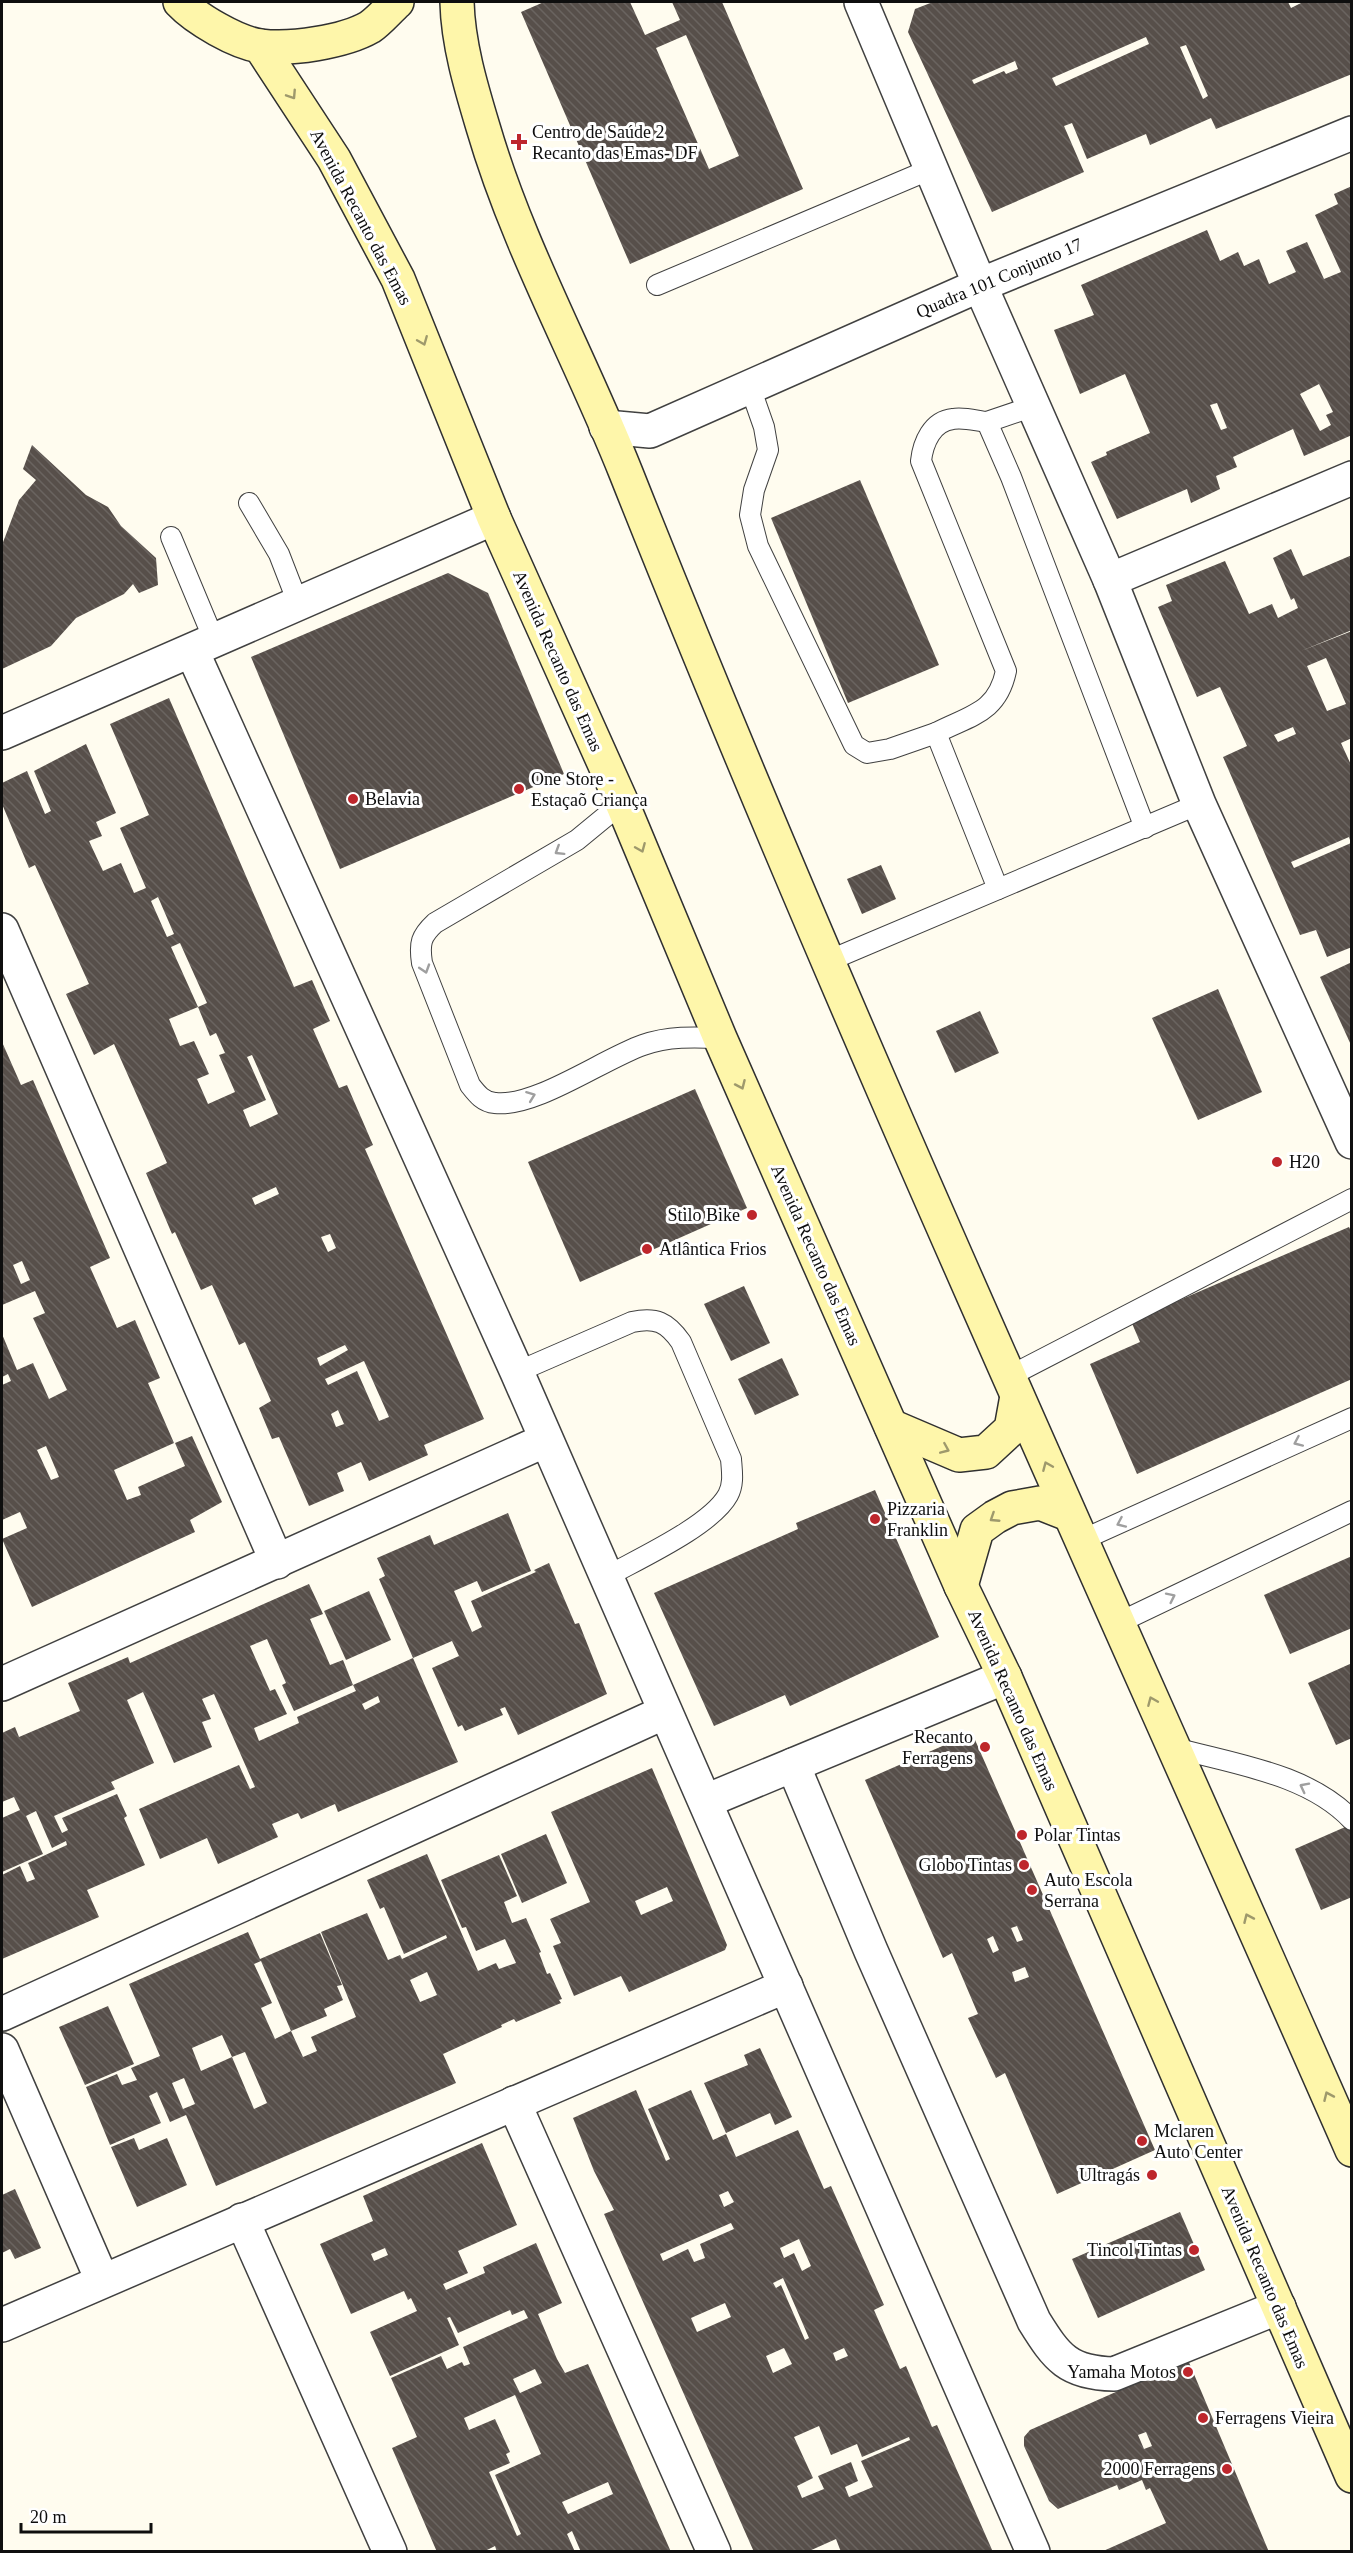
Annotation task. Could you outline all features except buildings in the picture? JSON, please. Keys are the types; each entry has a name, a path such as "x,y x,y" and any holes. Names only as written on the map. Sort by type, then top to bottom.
{"main road":[{"path":"180,2 187,9 227,33 260,46 328,42 369,27 397,2"},
{"path":"458,2 458,20 473,95 501,189 624,466 828,961 1172,1747 1351,2145"},
{"name":"Avenida Recanto das Emas","path":"260,46 334,159 398,279 494,518 622,804 720,1038 961,1586 1005,1677 1351,2475"},
{"path":"891,1426 959,1455 986,1452 1011,1429 1013,1386"},
{"path":"961,1586 977,1530 1012,1508 1040,1503 1075,1527"}],"street":[{"path":"867,3 931,169 1110,580 1200,804 1352,1142"},
{"name":"Quadra 101 Conjunto 17","path":"606,427 650,431 980,285 1352,133"},
{"name":"Quadra 101 Conjunto 17","path":"624,466 650,431"},
{"path":"1110,580 1352,478"},
{"path":"2,733 494,518"},
{"path":"203,645 546,1440 1033,2552"},
{"path":"2,930 277,1562"},
{"path":"5,1674 277,1562 546,1440"},
{"path":"706,1801 1005,1677"},
{"path":"2,2014 665,1712"},
{"path":"793,1766 871,1951 1034,2321 1054,2353 1071,2366 1092,2374 1114,2374 1278,2307"},
{"path":"2,2325 786,1986"},
{"path":"2,2050 102,2280"},
{"path":"514,2103 714,2552"},
{"path":"242,2220 390,2552"}],"lane":[{"path":"657,285 931,169"},
{"path":"750,387 764,427 768,450 754,490 750,515 758,546 854,745 867,753 890,749 936,733 991,705 1002,690 1006,671 921,461 923,445 931,431 952,418 987,422 1034,406"},
{"path":"987,422 1011,477 1145,828"},
{"path":"249,503 279,554 298,603"},
{"path":"171,537 203,645"},
{"path":"936,733 998,890"},
{"path":"622,804 577,840 435,923 424,934 420,945 422,963 465,1074 480,1098 493,1103 511,1103 537,1094 641,1046 685,1037 720,1038"},
{"path":"828,961 1200,804"},
{"path":"1013,1386 1352,1199"},
{"path":"517,1372 632,1322 646,1319 658,1320 671,1328 681,1342 731,1459 733,1477 728,1495 714,1514 606,1577"},
{"path":"1075,1527 1352,1418"},
{"path":"1118,1623 1352,1510"},
{"path":"1172,1747 1288,1779 1336,1804 1352,1820"}],"place":[{"name":"Centro de Saúde 2 Recanto das Emas- DF","path":"519,142"},
{"name":"One Store - Estaçaõ Criança","path":"519,789"},
{"name":"Belavia","path":"353,799"},
{"name":"H20","path":"1277,1162"},
{"name":"Stilo Bike","path":"752,1215"},
{"name":"Atlântica Frios","path":"647,1249"},
{"name":"Pizzaria Franklin","path":"875,1519"},
{"name":"Recanto Ferragens","path":"985,1747"},
{"name":"Polar Tintas","path":"1022,1835"},
{"name":"Globo Tintas","path":"1024,1865"},
{"name":"Auto Escola Serrana","path":"1032,1890"},
{"name":"Mclaren Auto Center","path":"1142,2141"},
{"name":"Ultragás","path":"1152,2175"},
{"name":"Tincol Tintas","path":"1194,2250"},
{"name":"Yamaha Motos","path":"1188,2372"},
{"name":"Ferragens Vieira","path":"1203,2418"},
{"name":"2000 Ferragens","path":"1227,2469"}]}
